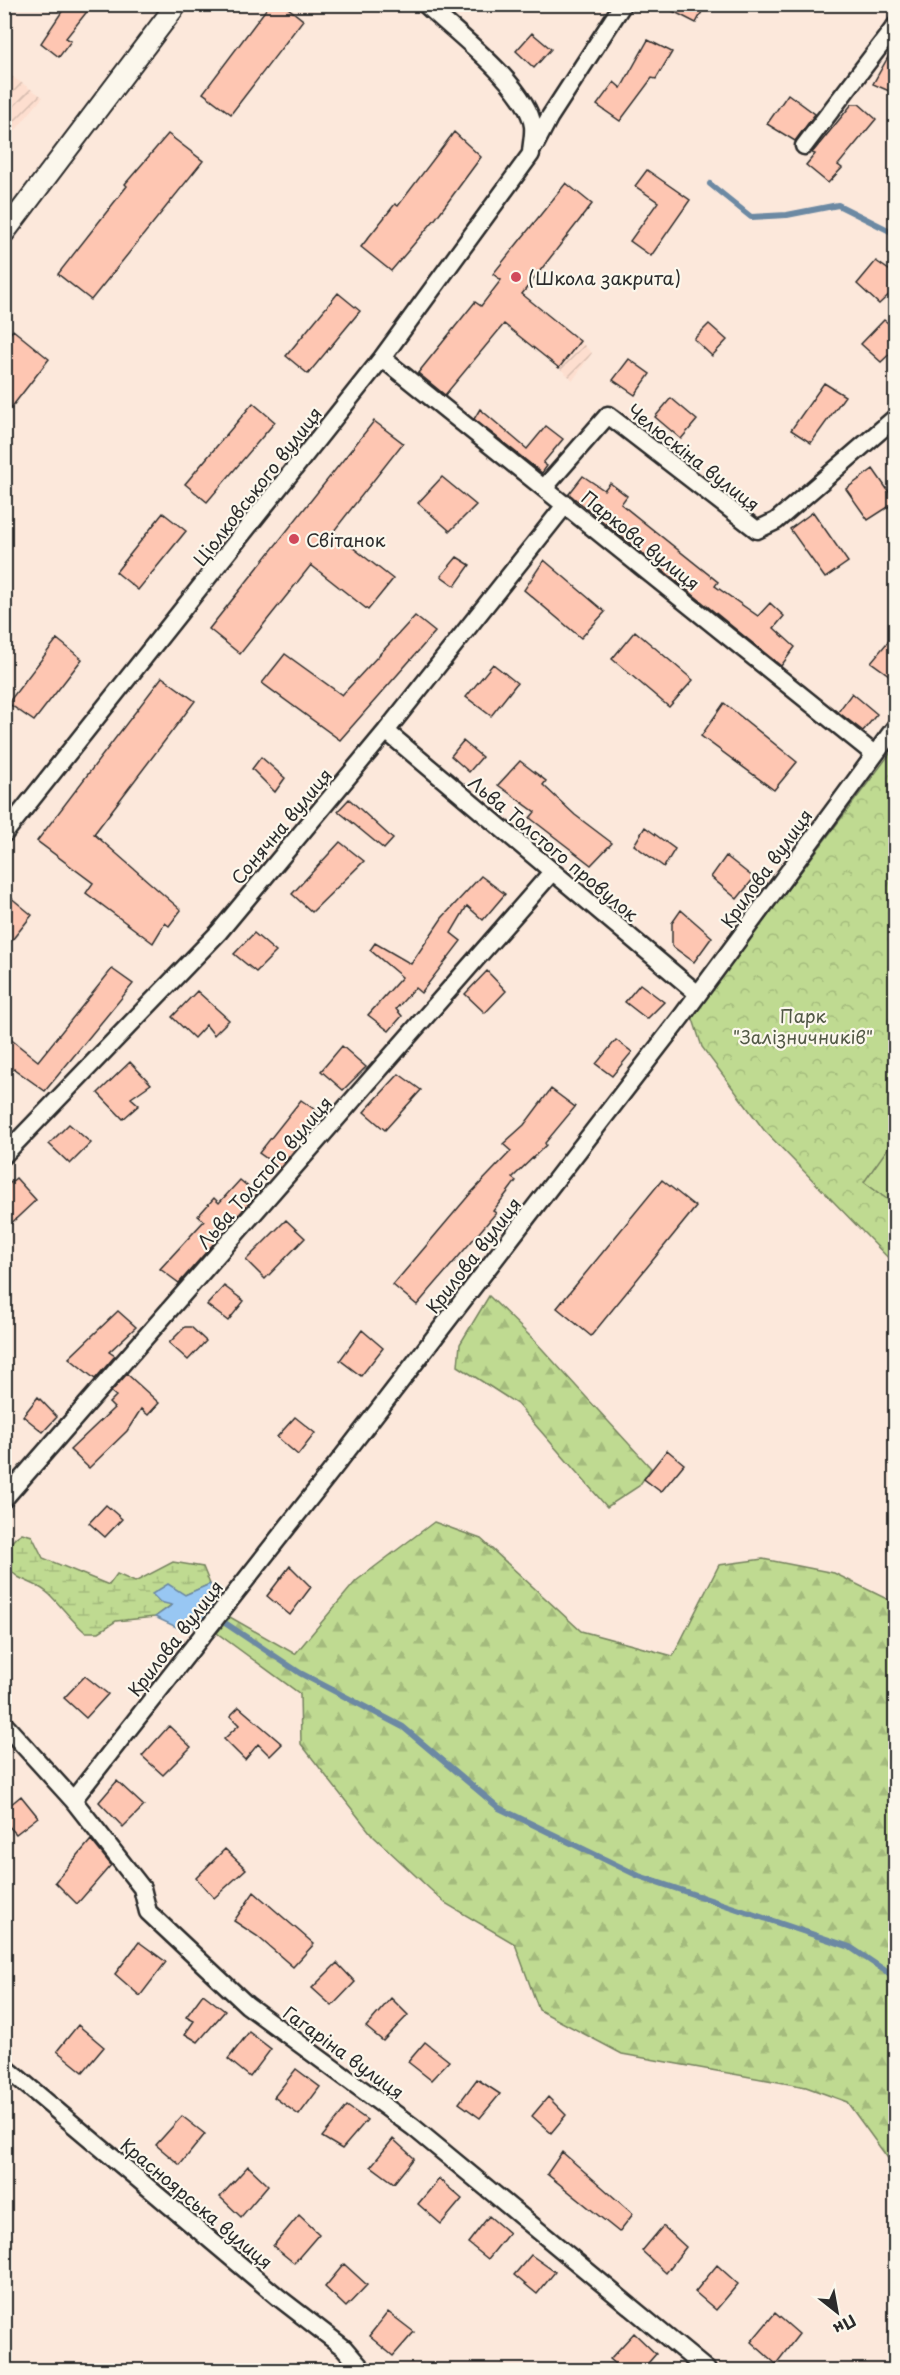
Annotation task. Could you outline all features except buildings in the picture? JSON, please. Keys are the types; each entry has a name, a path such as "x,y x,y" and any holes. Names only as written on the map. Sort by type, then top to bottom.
{"street":[{"path":"4,233 177,4"},
{"path":"425,4 504,76 525,105 533,126 531,154"},
{"name":"Ціолковського вулиця","path":"4,834 382,358 531,154 549,118 623,4"},
{"path":"804,146 892,35"},
{"name":"Паркова вулиця","path":"382,358 874,754"},
{"name":"Челюскіна вулиця","path":"544,488 608,415 757,530 776,521 896,417"},
{"name":"Сонячна вулиця","path":"4,1155 219,932 386,731 566,504"},
{"name":"Крилова вулиця","path":"73,1800 343,1456 698,994 896,726"},
{"name":"Льва Толстого провулок","path":"386,731 698,994"},
{"name":"Льва Толстого вулиця","path":"4,1499 552,872"},
{"name":"Гагаріна вулиця","path":"4,1724 73,1800 142,1888 148,1912 247,2005 413,2127 707,2370"},
{"name":"Красноярська вулиця","path":"4,2066 278,2297 344,2348 363,2370"}],"shaded area":[{"path":"5,72 43,97 5,143"},
{"path":"580,341 592,353 573,380 559,368"}],"green space":[{"name":"Парк \"Залізничників\"","path":"895,747 895,1265 764,1130 702,1047 692,1016"},
{"path":"895,1138 895,1205 864,1182"},
{"path":"489,1296 533,1339 651,1468 639,1486 607,1507 517,1404 458,1366 460,1344"},
{"path":"434,1522 481,1539 581,1631 673,1656 719,1565 763,1559 834,1573 895,1603 895,2168 847,2102 806,2087 622,2054 539,2010 515,1944 445,1903 373,1836 301,1744 300,1694 217,1633 230,1617 295,1654 356,1581"},
{"path":"22,1533 32,1536 43,1558 109,1585 117,1574 135,1582 173,1562 203,1567 210,1584 185,1595 155,1617 116,1621 99,1632 85,1632 46,1592 12,1572 7,1554 12,1542"}],"water":[{"path":"168,1584 185,1595 210,1584 214,1598 210,1615 187,1632 155,1617 172,1605 160,1602 152,1594"}],"waterway":[{"path":"710,184 751,217 787,215 838,205 896,234"},
{"path":"225,1623 300,1673 403,1727 499,1808 639,1876 850,1947 896,1978"}],"place":[{"name":"(Школа закрита)","path":"516,277"},
{"name":"Світанок","path":"294,539"}]}
